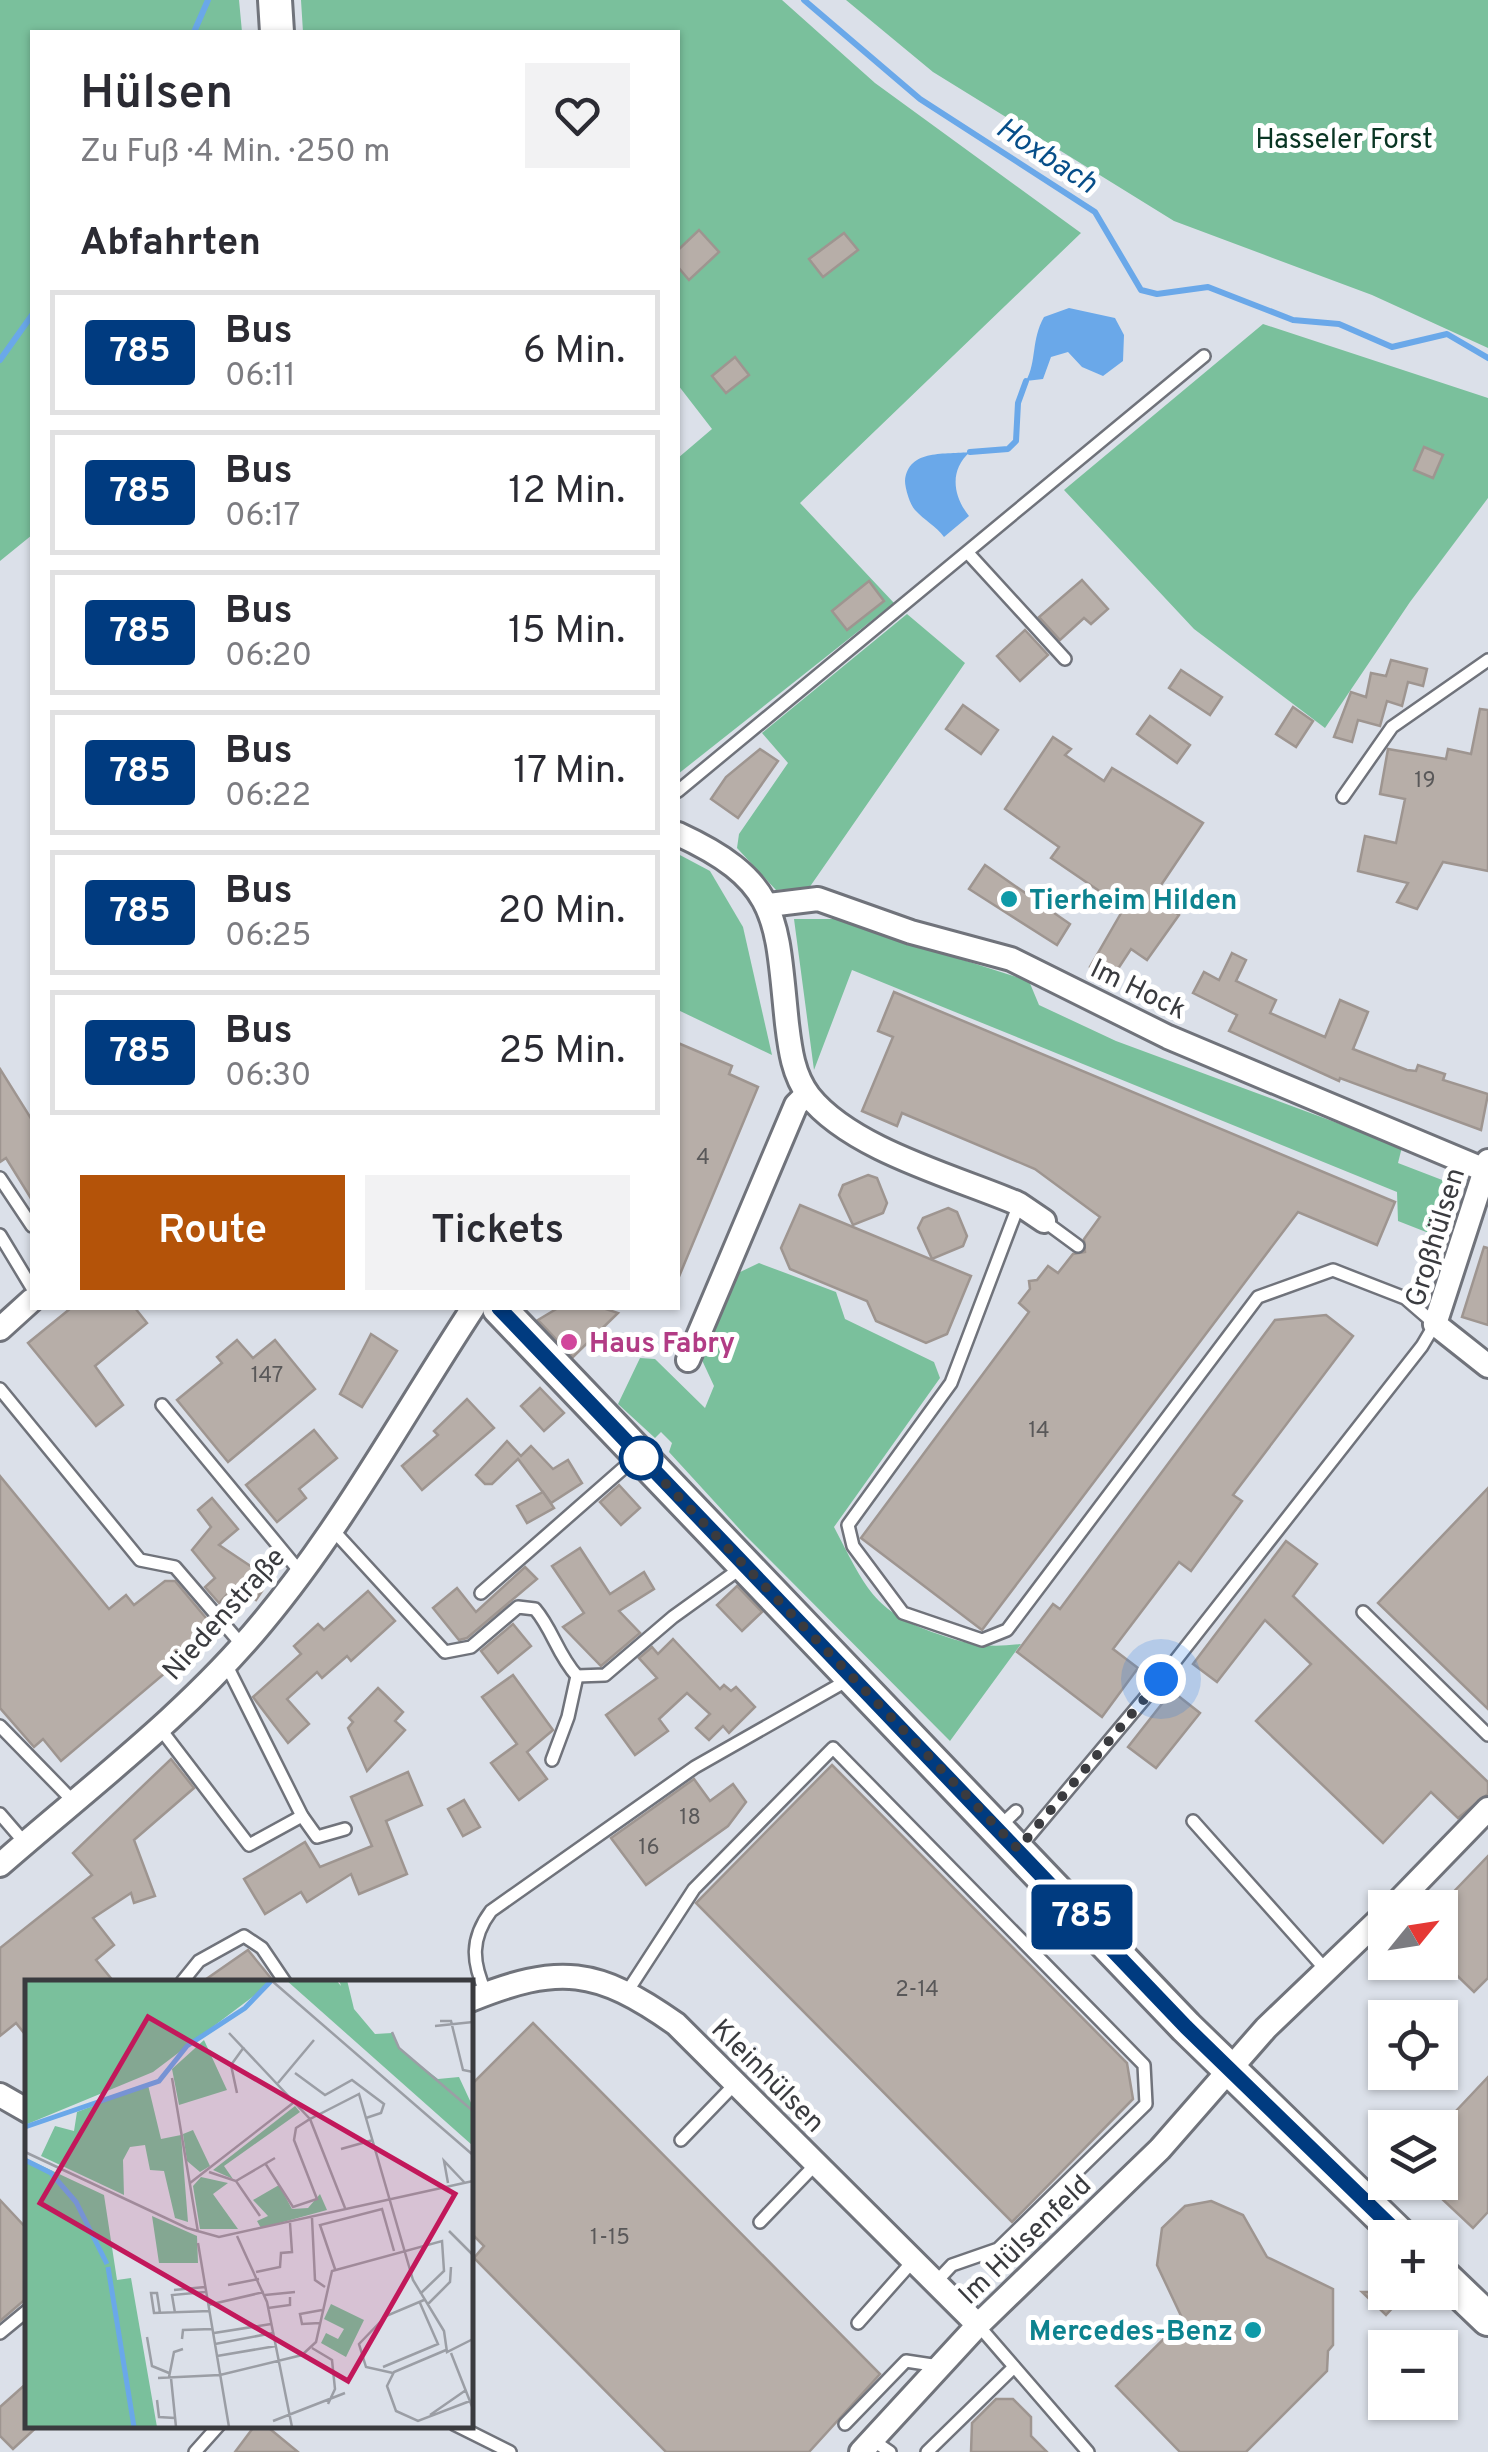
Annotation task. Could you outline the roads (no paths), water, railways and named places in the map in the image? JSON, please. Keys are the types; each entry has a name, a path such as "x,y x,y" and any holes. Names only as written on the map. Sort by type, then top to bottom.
{"main road":[{"path":"275,0 278,30"},
{"path":"501,1310 853,1678 1011,1829 1228,2070 1384,2220"},
{"path":"1458,2290 1488,2319"}],"street":[{"path":"680,835 716,852 744,872 770,905 795,1072 807,1094 831,1120 1019,1204 1044,1221"},
{"name":"Im Hock","path":"770,905 818,899 911,932 1011,960 1168,1037 1481,1164"},
{"path":"688,1360 796,1105 807,1094"},
{"name":"Großhülsen","path":"1481,1164 1434,1324 1488,1366"},
{"path":"0,1329 30,1302"},
{"name":"Niedenstraße","path":"0,1866 159,1726 242,1644 332,1529 472,1310"},
{"path":"1409,1890 1488,1809"},
{"path":"1228,2070 1368,1930"},
{"name":"Kleinhülsen","path":"478,1997 527,1978 564,1973 603,1980 676,2024 978,2325"},
{"name":"Im Hülsenfeld","path":"874,2448 939,2366 1160,2150 1228,2070"},
{"path":"0,2095 25,2109"}],"lane":[{"path":"680,790 1204,356"},
{"path":"968,552 1065,659"},
{"path":"1343,797 1380,741 1402,718 1488,660"},
{"path":"0,1178 30,1223"},
{"path":"1011,1829 1161,1679 1422,1346 1434,1324 1406,1298 1333,1270 1258,1297 1007,1630 982,1640 903,1613 853,1546 848,1525 951,1383 1019,1204"},
{"path":"1044,1221 1078,1246"},
{"path":"0,1236 30,1285"},
{"path":"0,1389 140,1560 175,1567 242,1644"},
{"path":"162,1405 301,1572"},
{"path":"481,1593 573,1508 638,1456"},
{"path":"332,1529 446,1652 471,1647 518,1607 535,1609 550,1626 556,1653 577,1676 605,1675 673,1617 745,1566"},
{"path":"1363,1612 1488,1735"},
{"path":"225,1662 302,1816 318,1837 345,1830"},
{"path":"552,1760 568,1717 577,1676"},
{"path":"478,1997 476,1931 491,1911 695,1767 853,1678"},
{"path":"0,1726 73,1801"},
{"path":"159,1726 250,1845 302,1816"},
{"path":"627,1992 694,1889 834,1748 1144,2065 1146,2104 998,2249 952,2265 934,2282"},
{"path":"0,1814 25,1843"},
{"path":"1193,1821 1326,1970"},
{"path":"184,1980 199,1961 244,1936 262,1948 284,1980"},
{"path":"681,2140 736,2084"},
{"path":"760,2222 816,2164"},
{"path":"858,2323 913,2261"},
{"path":"0,2333 25,2312"},
{"path":"978,2325 1088,2452"},
{"path":"845,2424 906,2361 939,2366"},
{"path":"927,2452 1014,2367"},
{"path":"195,2452 217,2427"},
{"path":"460,2427 510,2452"}],"water":[{"path":"1069,308 1115,318 1124,335 1123,361 1103,376 1082,367 1068,352 1051,357 1043,379 1026,381 1044,317"},
{"path":"970,452 956,475 959,500 969,516 944,537 911,504 905,484 908,470 930,455"}],"waterway":[{"path":"195,30 208,0"},
{"name":"Hoxbach","path":"804,0 920,99 1095,212 1141,290 1157,294 1208,287 1293,320 1339,324 1392,347 1447,334 1488,358"},
{"path":"0,360 30,318"},
{"path":"970,452 1008,449 1016,441 1018,403 1026,381"}],"place":[{"name":"Tierheim Hilden","path":"1009,899"},
{"name":"Haus Fabry","path":"569,1342"},
{"name":"Mercedes-Benz","path":"1253,2330"}],"park label":[{"name":"Hasseler Forst","path":"1344,138"}]}
